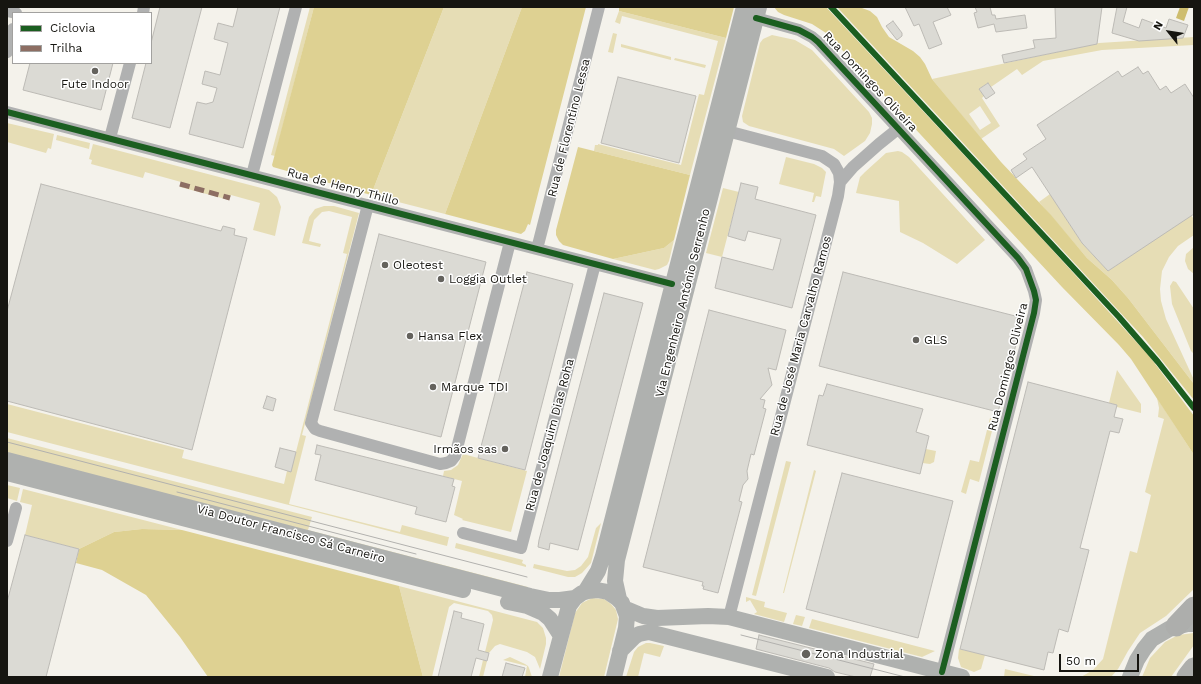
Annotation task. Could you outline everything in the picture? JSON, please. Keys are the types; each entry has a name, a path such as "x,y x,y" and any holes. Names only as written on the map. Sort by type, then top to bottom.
{"highway":[{"path":"1185,625 1194,607"},
{"path":"1187,677 1194,668"}],"main road":[{"name":"Via Engenheiro António Serrenho","path":"550,677 569,606 580,595 598,571 603,556 744,7"},
{"name":"Via Engenheiro António Serrenho","path":"614,677 627,622 627,616 615,581 617,560 758,13"},
{"name":"Via Doutor Francisco Sá Carneiro","path":"7,460 530,596 549,600 560,600 597,590 605,591 613,594 622,604 643,616 657,618 714,616 729,617 962,677"},
{"name":"Via Doutor Francisco Sá Carneiro","path":"7,473 527,606 543,613 550,619 561,636"},
{"path":"1130,677 1137,660 1152,639 1162,632 1185,625"},
{"path":"620,651 634,637 649,632 827,677"}],"street":[{"path":"252,176 296,7"},
{"name":"Rua de Florentino Lessa","path":"537,249 600,7"},
{"name":"Rua Domingos Oliveira","path":"758,13 812,37 830,54 1018,258 1026,269 1031,281 1036,300 942,672"},
{"path":"7,52 12,33"},
{"path":"110,138 130,64"},
{"name":"Rua de Henry Thillo","path":"7,112 672,284"},
{"path":"840,182 853,167 899,128"},
{"name":"Rua de José Maria Carvalho Ramos","path":"727,131 822,156 834,164 839,173 840,182 838,196 729,617"},
{"path":"368,205 311,423 320,431 440,464 451,461 455,456 510,242"},
{"name":"Rua de Joaquim Dias Roha","path":"462,533 521,548 595,264"},
{"path":"7,541 16,508"}],"shaded area":[{"path":"310,7 314,7 275,156 271,155"},
{"path":"314,7 444,7 371,195 273,167 272,165"},
{"path":"444,7 522,7 445,214 371,195"},
{"path":"522,7 586,7 530,225 528,224 525,231 521,234 445,214"},
{"path":"619,7 734,7 726,38 619,11"},
{"path":"774,7 826,7 1150,357 1194,416 1194,455 1131,359 1119,345 1062,287 826,33 812,24 778,12"},
{"path":"837,7 862,8 870,11 877,17 889,37 913,51 920,57 932,79 1001,162 1051,215 1087,258 1112,280 1128,298 1194,384 1194,400 1143,337"},
{"path":"1180,7 1189,7 1184,21 1176,18"},
{"path":"619,11 726,38 690,175 594,151 595,145 598,144 681,165 699,94 704,95 718,41 622,16 620,24 615,22"},
{"path":"613,33 617,34 613,53 608,52"},
{"path":"772,35 795,40 812,50 869,112 872,118 872,124 870,133 865,141 844,156 834,149 749,126 743,122 742,116 760,43 763,39"},
{"path":"1194,37 1194,45 1102,50 1043,61 1022,75 1017,69 991,87 988,83 979,89 984,96 982,98 1000,126 981,139 932,79 1099,43","holes":["980,106 991,123 980,130 969,114"]},
{"path":"621,44 671,57 671,60 621,47"},
{"path":"675,58 706,65 705,68 674,60"},
{"path":"7,123 54,134 51,149 48,148 46,153 7,142"},
{"path":"57,135 90,143 89,149 56,140"},
{"path":"93,144 269,190 277,197 281,207 275,236 253,230 260,203 231,195 229,200 180,187 181,182 145,172 143,178 91,164 92,160 89,159"},
{"path":"578,147 690,175 674,240 664,248 613,259 563,245 556,235 556,230"},
{"path":"898,151 909,157 985,240 957,264 923,243 900,232 899,201 856,193 860,177 865,172 886,153"},
{"path":"786,157 814,164 826,172 821,197 816,196 814,202 812,202 814,193 779,184"},
{"path":"723,188 739,192 722,257 706,253"},
{"path":"1050,194 1082,243 1108,271 1191,215 1193,218 1194,217 1194,235 1178,246 1169,257 1162,271 1160,289 1161,301 1166,319 1194,380 1194,384 1128,298 1112,280 1087,258 1039,202"},
{"path":"324,206 334,206 359,213 302,435 306,436 289,504 400,532 402,525 449,537 447,546 7,432 7,404 184,450 182,458 284,484 287,471 291,471 347,254 343,253 352,217 329,211 322,212 314,220 309,241 321,244 320,247 302,243 309,217 315,209"},
{"path":"674,240 667,265 659,269 655,270 613,259 664,248"},
{"path":"1194,247 1194,274 1188,269 1185,261 1186,254"},
{"path":"1173,281 1176,282 1194,309 1194,354 1191,351 1172,304 1170,286"},
{"path":"1117,370 1141,404 1141,413 1117,407 1117,405 1109,403"},
{"path":"1157,398 1194,455 1194,589 1166,616 1140,633 1118,669 1111,677 1081,677 1093,670 1103,659 1130,551 1137,553 1151,495 1145,492 1164,419 1158,417 1159,408"},
{"path":"990,418 995,419 979,482 970,479 966,494 961,492 970,460 979,462"},
{"path":"7,438 312,517 308,530 528,587 527,589 7,455"},
{"path":"926,449 936,451 934,462 930,464 922,463"},
{"path":"463,454 527,471 511,532 462,520 463,519 454,515 462,481 443,476 444,471 451,470 458,465"},
{"path":"786,461 791,462 756,596 752,595"},
{"path":"814,470 816,471 783,593"},
{"path":"7,485 20,488 17,501 7,498"},
{"path":"23,489 182,530 142,529 114,532 79,549 25,535 32,505 20,502"},
{"path":"601,523 591,563 582,573 575,577 568,577 533,568 534,564 567,571 575,570 581,566 588,557 596,528"},
{"path":"142,529 182,530 399,586 423,677 208,677 180,637 146,595 102,570 76,563 79,549 114,532"},
{"path":"456,543 523,560 522,563 526,565 526,567 455,548"},
{"path":"399,586 537,622 543,628 546,638 540,669 535,657 527,652 500,644 495,646 489,653 485,652 493,620 492,615 488,611 454,603 449,607 432,677 423,677"},
{"path":"746,597 765,602 764,607 787,613 784,622 754,614 757,612 750,600 746,602"},
{"path":"592,598 604,599 611,604 616,610 618,619 604,677 559,677 575,613 582,603"},
{"path":"796,615 805,617 802,626 793,624"},
{"path":"812,619 935,651 922,657 809,628"},
{"path":"1194,633 1194,645 1171,677 1142,677 1150,658 1165,642 1178,635"},
{"path":"646,643 664,646 660,657 644,653 638,677 626,677 634,652 638,647"},
{"path":"959,649 985,655 981,669 974,672 961,667 958,658"},
{"path":"510,657 528,666 532,677 525,677 527,666 503,660"},
{"path":"483,660 487,661 483,677 479,677"},
{"path":"1005,669 1038,677 1004,677"}],"building":[{"path":"160,7 202,7 170,128 132,118 146,64 152,64 152,39"},
{"path":"238,7 280,7 243,148 189,134 197,102 206,104 213,102 217,88 202,84 205,71 220,75 228,43 214,39 218,23 233,27"},
{"path":"905,7 947,7 951,15 933,22 942,44 929,49 919,24 914,26"},
{"path":"975,7 990,7 992,15 995,15 996,19 1025,15 1027,28 996,32 994,24 978,28 974,13 977,12"},
{"path":"1055,7 1102,7 1097,44 1004,63 1002,55 1035,48 1033,40 1056,38"},
{"path":"1117,7 1127,7 1123,22 1139,28 1142,19 1166,28 1169,19 1188,25 1183,38 1139,41 1112,33"},
{"path":"893,21 902,33 902,36 897,40 886,26"},
{"path":"30,64 113,64 101,110 23,90"},
{"path":"1138,67 1143,74 1148,71 1160,90 1166,86 1171,93 1185,84 1194,98 1194,214 1108,271 1082,243 1032,167 1016,178 1011,170 1027,159 1023,154 1046,139 1037,125 1118,71 1122,77"},
{"path":"618,77 696,96 679,163 601,143"},
{"path":"988,83 995,93 986,99 979,89"},
{"path":"741,183 758,187 755,199 816,215 792,308 715,288 722,257 773,270 781,239 748,231 745,241 728,236"},
{"path":"41,184 221,231 223,226 235,229 234,235 247,238 192,450 7,401 7,311"},
{"path":"379,234 486,262 441,437 334,410"},
{"path":"527,272 573,284 525,470 478,458"},
{"name":"GLS","path":"843,272 1023,318 998,412 819,366"},
{"path":"604,293 643,303 578,550 550,543 549,550 538,547 539,540"},
{"path":"709,310 786,330 776,370 768,368 772,385 760,399 765,400 763,408 766,409 754,455 751,454 747,471 748,479 743,485 739,501 742,502 718,593 703,589 703,582 643,567"},
{"path":"1028,382 1117,405 1114,417 1123,419 1119,433 1110,431 1080,548 1089,550 1068,632 1059,629 1053,653 1048,652 1044,670 960,649"},
{"path":"827,384 923,409 916,432 929,436 920,474 807,445 819,395 823,396"},
{"path":"267,396 276,399 273,411 263,408"},
{"path":"317,445 454,479 452,486 455,487 446,522 415,514 417,507 315,480 321,455 315,454"},
{"path":"280,448 296,452 291,472 275,467"},
{"path":"842,473 953,501 918,638 806,609"},
{"path":"25,535 79,549 46,677 7,677 7,602"},
{"path":"454,611 462,613 461,618 484,624 478,650 489,653 487,661 476,658 471,677 438,677"},
{"path":"759,635 874,664 870,677 856,677 835,672 829,668 756,649"},
{"path":"506,663 525,668 522,677 502,677"}],"tram line":[{"path":"7,442 527,577"},
{"path":"177,492 416,554"},
{"path":"741,635 905,677"}],"marked path":[{"path":"180,184 230,198"}],"cycle path":[{"path":"831,7 1119,317 1158,362 1194,408"},
{"path":"756,18 799,30 818,42 1018,258 1026,269 1034,291 1036,300 1034,313 942,672"},
{"path":"7,112 672,284"}],"place":[{"name":"Fute Indoor","path":"95,71"},
{"name":"Oleotest","path":"385,265"},
{"name":"Loggia Outlet","path":"441,279"},
{"name":"Hansa Flex","path":"410,336"},
{"name":"GLS","path":"916,340"},
{"name":"Marque TDI","path":"433,387"},
{"name":"Irmãos sas","path":"505,449"},
{"name":"Zona Industrial","path":"806,654"}]}
